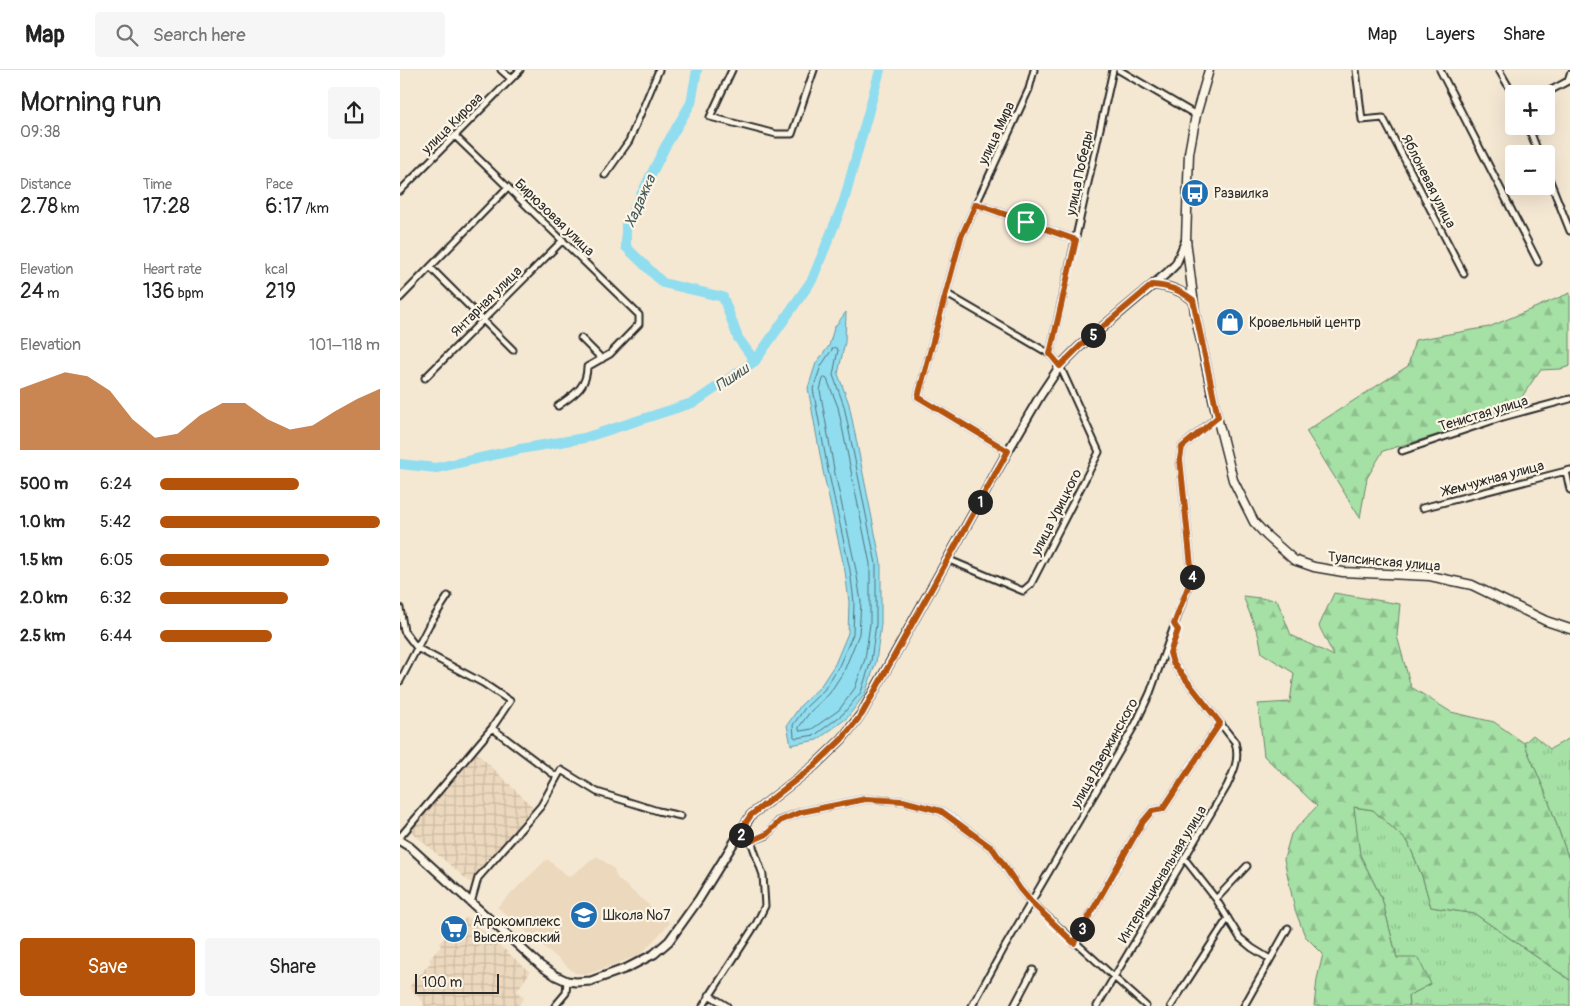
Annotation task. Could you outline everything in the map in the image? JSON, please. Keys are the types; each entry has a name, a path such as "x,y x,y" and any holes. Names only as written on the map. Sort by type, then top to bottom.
{"main road":[{"name":"Туапсинская улица","path":"1208,70 1196,114 1189,153 1186,240 1193,300 1233,480 1254,522 1294,560 1314,567 1343,572 1430,576 1472,585 1546,622 1570,629"},
{"path":"400,839 541,966 567,981 591,980 627,968 654,954 669,941 699,899 751,815 814,766 842,739 862,714 1008,451 1060,366 1080,346 1167,274 1176,264 1186,240"},
{"path":"1152,285 1174,288 1193,300"}],"street":[{"path":"501,70 511,79"},
{"name":"улица Кирова","path":"400,191 520,70"},
{"path":"605,175 629,142 659,70"},
{"path":"732,70 710,118 776,134 792,134 814,70"},
{"name":"улица Мира","path":"1008,451 918,397 961,237 1029,89 1034,70"},
{"name":"улица Победы","path":"1050,354 1113,70"},
{"path":"1119,70 1196,114"},
{"name":"Яблоневая улица","path":"1356,70 1362,120 1383,118 1464,274"},
{"path":"1440,70 1446,78 1538,262"},
{"path":"1499,70 1508,85"},
{"path":"1555,88 1568,81 1569,72"},
{"name":"Бирюзовая улица","path":"455,136 639,315 640,324 610,354 602,358"},
{"path":"400,298 508,187"},
{"path":"1555,194 1570,231"},
{"path":"976,204 1076,240"},
{"name":"Янтарная улица","path":"425,378 563,240"},
{"path":"430,267 512,350"},
{"path":"947,294 1050,354 1060,366"},
{"path":"558,406 576,392 587,379 587,367 602,358 580,338"},
{"name":"улица Урицкого","path":"947,559 1023,591 1031,584 1099,452 1060,366"},
{"name":"Тенистая улица","path":"1402,451 1503,417 1570,399"},
{"name":"улица Дзержинского","path":"972,1006 1136,723 1150,694 1192,576 1180,459 1182,447 1218,417"},
{"path":"1568,470 1570,490"},
{"name":"Жемчужная улица","path":"1422,508 1568,470"},
{"path":"400,681 429,625 448,596"},
{"path":"400,608 404,631 417,648 483,682 510,701 492,728 400,839"},
{"path":"1074,943 1142,823 1152,811 1163,809 1220,723 1173,663 1170,653 1178,630 1174,624"},
{"name":"Интернациональная улица","path":"1097,1006 1227,786 1236,765 1238,751 1235,742 1220,723"},
{"path":"492,728 557,777"},
{"path":"471,903 478,878 541,806 561,770 597,792 658,811 681,816"},
{"path":"751,841 767,834 780,821 801,812 866,799 903,801 941,811 993,849 1031,902 1074,943 1146,1006"},
{"path":"703,1006 756,924 765,906 763,875 751,841 738,834"},
{"path":"1184,858 1216,899 1240,938 1270,959"},
{"path":"1216,899 1247,866"},
{"path":"1171,1006 1228,918"},
{"path":"1244,1006 1288,928"},
{"path":"1014,1006 1033,970"},
{"path":"555,1006 566,993 567,981"},
{"path":"709,995 727,1006"}],"shaded area":[{"path":"477,753 536,810 471,883 410,831"},
{"name":"Школа №7","path":"597,856 614,869 617,878 670,923 640,955 588,974 575,973 497,907 547,859 569,877"},
{"path":"467,917 530,972 517,991 524,998 518,1006 424,1006 423,1002 409,987 431,962 429,960 441,946 439,943"}],"green space":[{"path":"1570,293 1570,366 1561,369 1540,370 1511,413 1383,451 1367,478 1360,518 1306,431 1408,366 1415,340 1489,327"},
{"path":"1334,593 1400,604 1397,636 1411,687 1451,712 1494,722 1524,743 1546,794 1570,859 1570,980 1475,914 1431,907 1422,876 1408,842 1373,810 1354,807 1360,855 1382,899 1397,958 1418,958 1431,984 1408,996 1409,1006 1314,1006 1317,979 1323,954 1305,936 1295,910 1284,859 1291,834 1317,806 1264,756 1258,704 1290,702 1294,673 1262,653 1259,637 1243,596 1277,600 1291,635 1334,656 1319,626"},
{"path":"1533,735 1550,749 1570,738 1570,849 1568,857 1546,794 1524,743"},
{"path":"1353,807 1373,810 1408,842 1422,876 1431,907 1475,914 1570,980 1570,1006 1409,1006 1408,996 1431,984 1397,958 1382,899 1360,855"}],"water":[{"path":"846,312 845,342 838,374 849,404 881,563 881,624 876,662 865,694 847,718 817,740 791,745 787,725 801,705 820,687 835,664 848,633 849,602 845,571 823,471 808,388 816,363 829,346 834,328"}],"waterway":[{"name":"Хадажка","path":"697,70 691,103 665,147 626,225 626,247 663,283 723,297 738,338 755,361"},
{"name":"Пшиш","path":"400,464 436,468 520,449 584,438 695,402 755,361 812,280 844,201 880,70"}],"place":[{"name":"Развилка","path":"1195,193"},
{"name":"Кровельный центр","path":"1230,322"},
{"name":"Школа №7","path":"584,915"},
{"name":"Агрокомплекс Выселковский","path":"454,929"}],"route":[{"path":"976,204 1026,222 1076,240 1050,354 1060,366 1080,346 1152,285 1174,288 1193,300 1218,417 1182,447 1180,459 1192,576 1174,624 1178,630 1170,653 1173,663 1220,723 1163,809 1152,811 1142,823 1074,943 1031,902 993,849 941,811 903,801 866,799 801,812 780,821 767,834 751,841 738,834 751,815 814,766 842,739 862,714 1008,451 918,397 961,237 976,204"}]}
